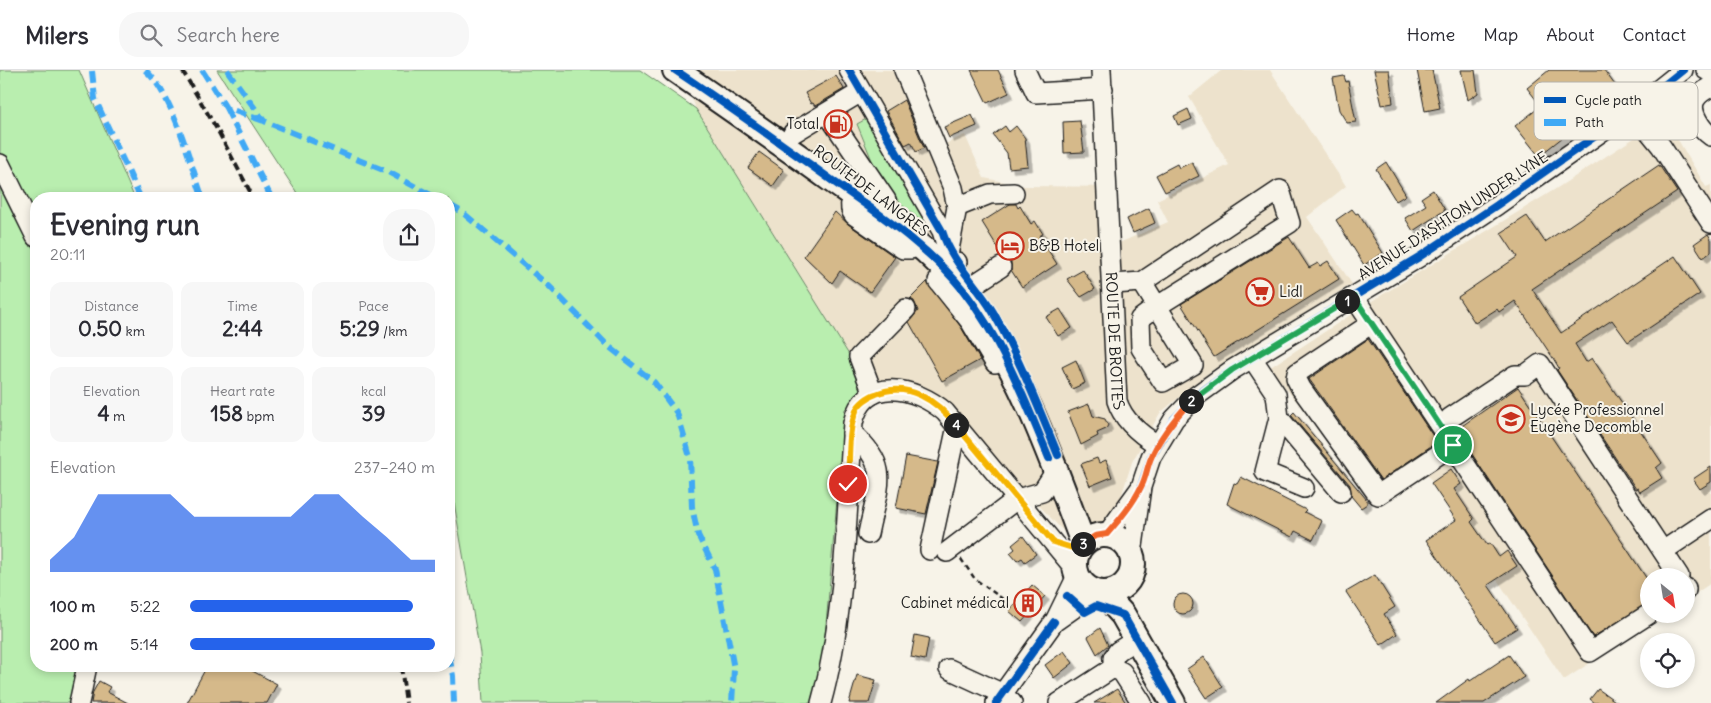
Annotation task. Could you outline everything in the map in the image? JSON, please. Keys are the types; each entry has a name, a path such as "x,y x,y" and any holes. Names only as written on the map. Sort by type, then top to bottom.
{"main road":[{"path":"675,70 858,189"},
{"name":"ROUTE DE LANGRES","path":"700,70 793,133 858,189 951,262 969,288 983,318 1006,357 1086,551"},
{"name":"ROUTE DE LANGRES","path":"882,206 912,239 951,262"},
{"name":"ROUTE DE LANGRES","path":"969,288 991,309 1017,356 1082,512 1086,551"},
{"path":"1153,667 1137,610 1132,564 1121,540 1086,551 1085,587 1100,593 1123,615 1173,703"},
{"path":"1100,593 1115,591 1123,587 1132,564"}],"street":[{"path":"849,70 942,231 951,262"},
{"path":"904,70 953,188 957,207 951,262 939,278 940,285 970,321 995,363"},
{"path":"1025,70 1036,94 1103,89"},
{"name":"ROUTE DE BROTTES","path":"1101,70 1117,402 1120,412 1158,445"},
{"name":"AVENUE D'ASHTON UNDER LYNE","path":"1668,82 1683,70"},
{"path":"1706,70 1711,72"},
{"path":"1698,98 1711,87"},
{"path":"793,133 861,92"},
{"path":"827,113 882,206"},
{"path":"1698,120 1702,128 1711,136"},
{"name":"AVENUE D'ASHTON UNDER LYNE","path":"1132,564 1142,487 1151,457 1174,419 1196,396 1252,358 1419,257 1590,140"},
{"path":"1656,140 1711,223"},
{"path":"0,164 30,225"},
{"path":"858,189 850,204 850,210 854,215 903,249 911,249 912,239"},
{"path":"1112,284 1142,282 1280,190 1290,223 1156,307 1142,282"},
{"path":"957,207 990,194 1014,193"},
{"path":"969,288 1001,267"},
{"path":"1354,297 1590,652 1640,620"},
{"path":"873,394 859,357 888,337 906,308"},
{"path":"1372,323 1297,373 1296,378 1300,388 1378,495 1453,445"},
{"path":"1252,358 1276,394 1279,418 1265,472 1304,488"},
{"path":"1443,429 1450,418 1458,412 1515,375 1525,375 1540,364 1674,568"},
{"path":"821,703 833,661 852,433 856,409 873,394 891,389 919,386 957,426 1053,542 1086,551"},
{"path":"1279,418 1341,492"},
{"path":"943,550 957,426"},
{"path":"852,433 868,447 876,461 880,476 868,534"},
{"path":"943,550 1017,499 1042,492 1055,472"},
{"name":"AVENUE D'ASHTON UNDER LYNE","path":"1054,622 1086,551 1142,487"},
{"path":"1663,551 1711,519"},
{"path":"949,669 1003,700 1054,622 1100,593"},
{"path":"1114,668 1113,658 1118,651 1137,639"},
{"path":"1059,703 1114,668"},
{"path":"1114,668 1122,672 1142,703"},
{"path":"79,703 86,672"}],"path":[{"path":"943,550 975,579 1007,602"}],"shaded area":[{"path":"681,70 912,70 945,144 965,135 984,178 1025,186 1116,187 1119,243 1168,222 1157,200 1229,165 1189,97 1222,70 1270,70 1346,186 1307,217 1352,284 1211,371 1160,413 1132,462 1115,516 1068,536 1012,477 965,421 922,389 899,381 869,387 696,109"},
{"name":"Lycée Professionnel Eugène Decomble","path":"1631,140 1678,140 1706,187 1711,185 1711,583 1695,594 1695,568 1640,568 1640,623 1651,623 1564,680 1424,470 1378,500 1269,368 1372,301 1554,190"}],"green space":[{"path":"0,70 79,70 132,192 30,192 30,672 78,672 71,703 0,703"},
{"path":"217,70 640,70 696,109 869,387 845,409 823,659 813,703 483,703 480,653 455,508 455,192 296,192"},
{"path":"868,118 934,225 929,228 903,206 878,175 857,124"}],"building":[{"path":"971,70 998,70 1009,93 987,103"},
{"path":"1374,70 1389,70 1393,103 1382,105"},
{"path":"1417,70 1432,70 1440,108 1425,111"},
{"path":"1461,70 1475,70 1478,93 1468,100"},
{"path":"1549,70 1604,70 1613,82 1534,82"},
{"path":"836,76 844,89 815,106 813,103 811,104 805,93"},
{"path":"1344,76 1346,82 1348,81 1356,122 1347,123 1339,110 1333,78"},
{"path":"1534,82 1534,97 1527,88"},
{"path":"904,100 924,148 916,152 911,142 905,145 886,111"},
{"path":"1188,109 1192,119 1178,125 1174,116"},
{"path":"1534,111 1534,140 1559,140 1539,156 1515,126"},
{"path":"972,115 977,126 949,138 944,127"},
{"path":"1080,121 1084,152 1064,153 1063,122"},
{"path":"1005,126 1009,132 1016,126 1025,138 1028,166 1009,168 1007,153 993,135"},
{"path":"759,152 784,170 773,186 748,168"},
{"path":"1192,162 1199,176 1165,192 1156,175 1177,164 1179,168"},
{"path":"1386,162 1406,195 1396,201 1376,169"},
{"path":"1659,165 1677,192 1532,289 1561,333 1675,256 1700,294 1628,342 1612,320 1575,344 1586,362 1592,358 1662,463 1656,468 1662,478 1640,492 1638,488 1636,489 1557,370 1559,368 1553,358 1515,301 1499,312 1497,309 1475,323 1458,297 1517,257 1501,233 1527,216 1545,242"},
{"path":"1433,190 1445,210 1413,231 1405,218 1426,205 1421,198"},
{"path":"1010,204 1016,204 1018,208 1020,206 1031,224 1035,221 1043,234 1039,236 1057,264 1022,287 1011,270 1011,261 1003,256 982,222"},
{"path":"1149,208 1155,223 1133,233 1127,219"},
{"path":"1352,209 1356,214 1358,213 1383,253 1364,265 1336,220"},
{"path":"835,212 848,224 895,257 870,292 840,271 832,283 804,256"},
{"path":"1708,234 1711,239 1711,252 1703,258 1694,244"},
{"name":"Lidl","path":"1289,237 1309,268 1318,263 1320,266 1328,261 1339,279 1214,357 1181,304"},
{"path":"1083,270 1095,289 1081,297 1067,279"},
{"path":"927,282 961,327 980,360 942,381 909,322 918,311 914,301 910,299"},
{"path":"1060,309 1072,328 1058,336 1046,317"},
{"path":"1368,339 1437,442 1381,480 1309,379"},
{"path":"1076,360 1085,383 1072,389 1062,367"},
{"path":"1518,387 1640,569 1640,608 1593,637 1456,430"},
{"path":"1089,404 1093,416 1105,419 1108,425 1106,429 1097,433 1098,436 1081,445 1068,412"},
{"path":"1294,412 1367,500 1367,504 1361,508 1351,496 1350,485 1291,415"},
{"path":"906,456 938,462 926,514 896,508"},
{"path":"1097,458 1099,463 1106,460 1112,477 1090,486 1081,464"},
{"path":"1711,467 1711,482 1700,489 1693,479"},
{"path":"1451,469 1461,484 1454,489 1474,519 1471,522 1487,545 1490,543 1499,557 1507,551 1517,566 1488,585 1517,628 1495,642 1426,540 1456,520 1431,483"},
{"path":"1241,477 1306,510 1304,512 1322,521 1313,540 1295,531 1292,537 1227,504 1234,483 1237,484"},
{"path":"1023,536 1036,554 1025,562 1022,558 1017,561 1010,553 1015,549 1012,545"},
{"path":"1375,575 1395,607 1384,614 1397,634 1381,645 1346,592"},
{"name":"Cabinet médical","path":"1032,585 1045,596 1022,622 1009,611"},
{"path":"1183,594 1190,597 1193,604 1190,611 1183,614 1176,611 1173,604 1176,597"},
{"path":"1100,628 1108,645 1097,654 1088,637"},
{"path":"915,635 929,638 925,660 911,657"},
{"path":"1064,651 1073,663 1054,678 1045,665"},
{"path":"1509,655 1524,677 1484,703 1436,703 1469,679 1470,681"},
{"path":"1204,657 1223,687 1206,698 1187,669"},
{"path":"204,672 254,672 277,684 267,703 187,703"},
{"path":"857,675 876,680 869,703 849,703"},
{"path":"99,681 110,687 107,692 128,703 91,703 93,692"},
{"path":"1117,689 1126,703 1094,703"},
{"path":"1598,689 1618,703 1595,703 1590,699"}],"railway":[{"path":"182,70 218,131 250,192"},
{"path":"402,672 406,703"}],"marked path":[{"path":"145,70 155,81 172,112 201,192"},
{"path":"202,70 226,108 264,121"},
{"path":"227,70 264,121 388,172 425,192"},
{"path":"92,71 95,99 138,192"},
{"path":"226,108 268,192"},
{"path":"455,208 462,212 550,287 607,345 654,382 677,413 690,457 692,507 698,535 715,569 734,669 732,703"},
{"path":"452,672 454,703"}],"cycle path":[{"path":"675,70 883,217 949,273 990,329 1012,371 1049,458"},
{"path":"849,70 942,231 952,253 993,312 1028,382 1058,455"},
{"path":"1668,82 1683,70"},
{"path":"1141,487 1151,457 1158,445 1174,419 1196,396 1232,370 1419,257 1590,140"},
{"path":"1067,596 1085,612 1096,606 1123,615 1173,703"},
{"path":"996,703 1054,622"}],"place":[{"name":"Total","path":"838,124"},
{"name":"B&B Hotel","path":"1010,246"},
{"name":"Lidl","path":"1260,292"},
{"name":"Lycée Professionnel Eugène Decomble","path":"1511,419"},
{"name":"Cabinet médical","path":"1028,603"}],"route":[{"path":"848,484 856,409 873,394 891,389 902,389 916,393 934,402 945,412 1053,542 1079,550 1089,538 1107,534 1120,518 1142,487 1151,457 1174,419 1196,396 1232,370 1354,297 1453,445"}]}
